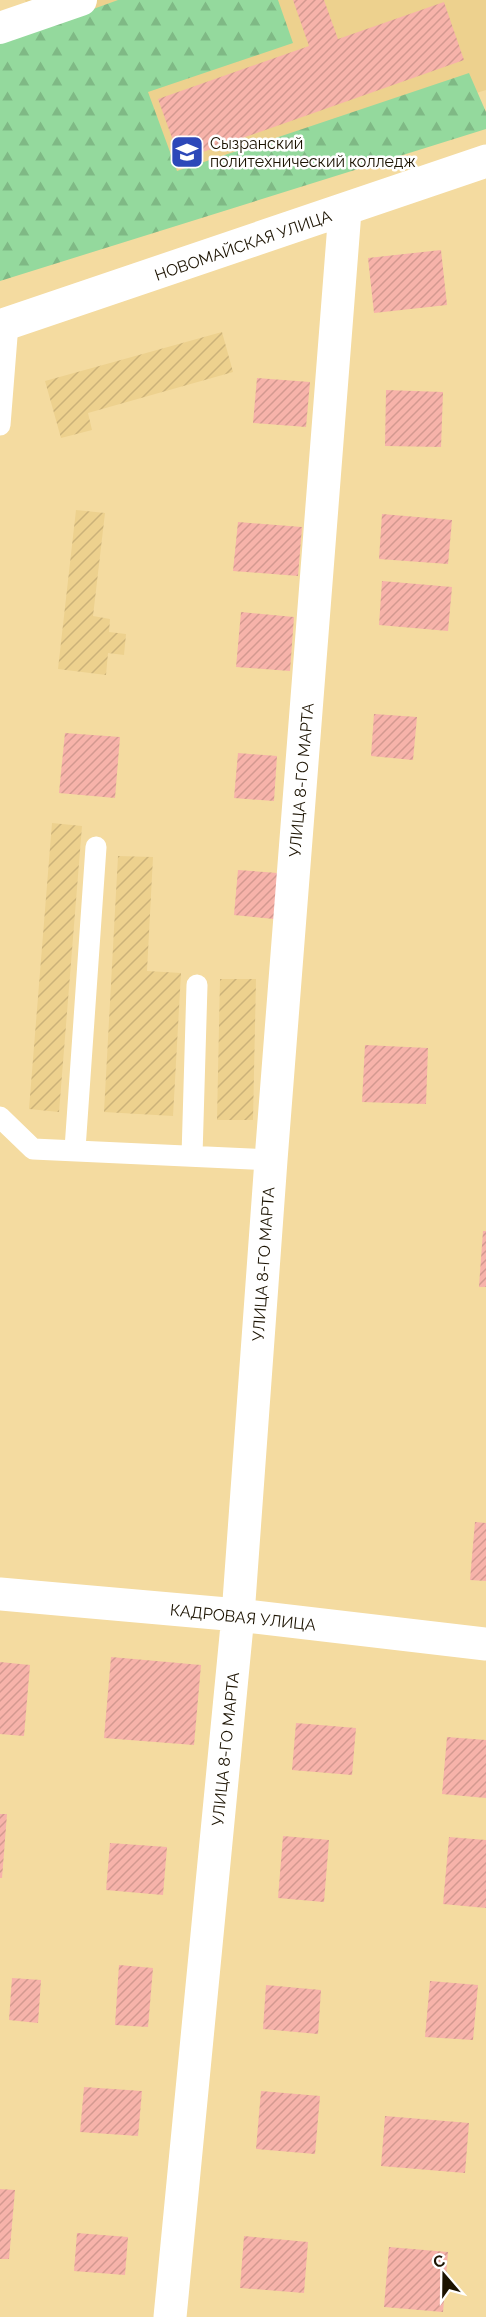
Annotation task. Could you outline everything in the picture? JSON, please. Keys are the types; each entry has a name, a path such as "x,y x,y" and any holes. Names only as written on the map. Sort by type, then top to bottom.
{"street":[{"path":"0,28 81,0"},
{"name":"НОВОМАЙСКАЯ УЛИЦА","path":"4,325 345,211 486,161"},
{"name":"УЛИЦА 8-ГО МАРТА","path":"170,2317 238,1615 345,211"},
{"name":"КАДРОВАЯ УЛИЦА","path":"0,1594 238,1615 486,1644"}],"lane":[{"path":"0,425 4,325"},
{"path":"75,1149 96,848"},
{"path":"192,1156 197,985"},
{"path":"0,1117 33,1149 75,1149 271,1160"}],"shaded area":[{"name":"Сызранский политехнический колледж","path":"25,0 486,0 486,90 102,213"},
{"path":"222,332 233,372 88,413 92,430 61,438 45,381"},
{"path":"76,510 105,513 93,616 110,619 109,632 126,634 124,655 108,653 106,675 58,669"},
{"path":"52,823 82,826 59,1112 29,1109"},
{"path":"118,856 153,857 147,971 181,973 173,1116 104,1112"},
{"path":"220,979 256,979 253,1120 217,1120"}],"green space":[{"path":"118,0 278,0 293,43 148,92 177,171 469,73 486,112 486,129 0,281 0,43"}],"building":[{"path":"293,0 324,0 338,39 444,2 464,60 180,160 158,99 309,46"},
{"path":"441,250 447,305 374,313 368,258"},
{"path":"257,378 310,382 306,427 253,423"},
{"path":"386,390 443,392 441,447 385,446"},
{"path":"382,514 452,520 448,564 379,559"},
{"path":"238,522 302,527 298,576 233,571"},
{"path":"382,581 452,587 448,631 379,625"},
{"path":"241,612 294,617 290,671 236,667"},
{"path":"374,714 417,717 413,760 371,756"},
{"path":"65,733 120,737 115,798 59,793"},
{"path":"238,753 277,756 274,801 234,798"},
{"path":"238,870 278,873 274,919 234,915"},
{"path":"365,1045 428,1048 426,1104 362,1102"},
{"path":"483,1231 486,1231 486,1287 479,1287"},
{"path":"475,1522 486,1523 486,1581 470,1580"},
{"path":"111,1657 201,1665 194,1745 104,1738"},
{"path":"0,1662 30,1665 24,1736 0,1734"},
{"path":"296,1723 356,1728 352,1775 292,1770"},
{"path":"447,1737 486,1740 486,1798 442,1794"},
{"path":"0,1814 7,1814 2,1878 0,1878"},
{"path":"283,1836 329,1840 324,1902 278,1898"},
{"path":"449,1837 486,1840 486,1908 443,1904"},
{"path":"110,1843 167,1847 163,1895 106,1890"},
{"path":"119,1965 153,1968 148,2027 115,2025"},
{"path":"12,1978 41,1980 38,2023 9,2020"},
{"path":"430,1981 478,1985 473,2040 425,2037"},
{"path":"266,1985 321,1990 318,2034 263,2029"},
{"path":"84,2087 142,2091 138,2136 80,2132"},
{"path":"261,2091 320,2096 315,2154 256,2149"},
{"path":"385,2116 469,2123 465,2173 381,2166"},
{"path":"0,2189 15,2190 9,2259 0,2259"},
{"path":"77,2233 128,2237 125,2275 74,2271"},
{"path":"244,2236 308,2242 304,2293 240,2288"},
{"path":"389,2247 448,2252 443,2312 384,2307"}],"place":[{"name":"Сызранский политехнический колледж","path":"187,152"}]}
